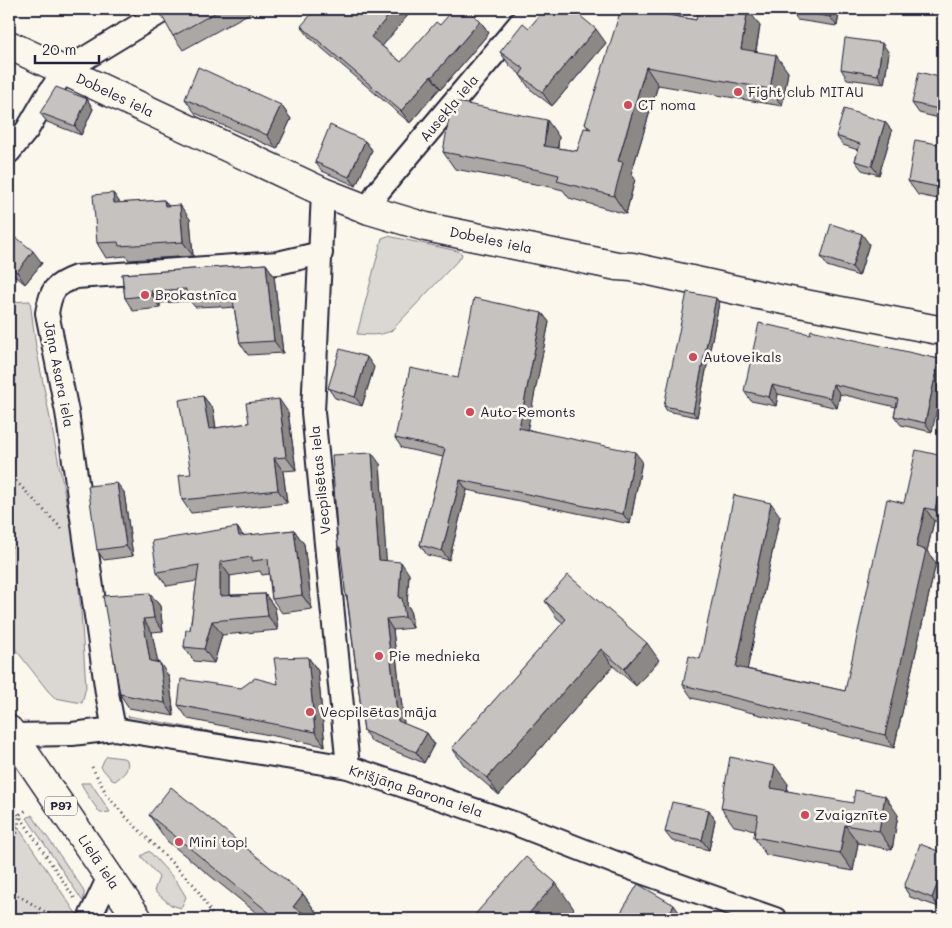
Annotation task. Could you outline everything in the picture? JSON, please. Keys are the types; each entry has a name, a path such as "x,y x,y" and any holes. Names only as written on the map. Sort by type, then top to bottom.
{"street":[{"path":"9,152 26,130 64,71 166,9"},
{"name":"Ausekļa iela","path":"369,210 377,193 532,9"},
{"name":"Dobeles iela","path":"9,45 323,192 369,210 426,227 943,331"},
{"name":"Vecpilsētas iela","path":"323,192 313,412 348,767"},
{"name":"Jāņa Asara iela","path":"114,729 107,693 67,412 47,313 53,290 63,282 76,277 278,263 321,253"},
{"name":"Krišjāņa Barona iela","path":"10,734 72,734 114,729 348,767 516,824 616,863 776,919"},
{"name":"Lielā iela","path":"10,734 138,919"},
{"path":"83,911 109,877"}],"path":[{"path":"9,474 62,530"},
{"path":"9,557 12,542"},
{"path":"92,767 106,795 195,886 215,919"},
{"path":"9,802 83,911"},
{"path":"19,815 28,809"},
{"path":"9,846 18,831 19,815"},
{"path":"9,891 57,919"}],"shaded area":[{"path":"388,236 458,251 462,254 391,331 370,335 357,334 382,238"},
{"path":"30,301 36,347 74,541 86,687 82,703 55,698 9,641 9,302"},
{"path":"128,716 324,753 324,756 129,719"},
{"path":"107,756 127,760 127,769 115,781 101,767"},
{"path":"81,783 91,783 110,812 100,813"},
{"path":"9,815 79,918 78,919 9,919"},
{"path":"32,815 81,886 84,892 84,903 27,818"},
{"path":"149,851 177,882 186,897 181,908 171,905 154,891 159,877 141,856"}],"building":[{"path":"158,9 222,9 173,36"},
{"path":"316,9 394,9 371,37 401,62 436,22 440,25 454,9 467,9 480,21 401,111 301,26"},
{"path":"545,9 572,9 596,29 542,92 520,75 524,69 500,52 523,23 529,28"},
{"path":"621,9 664,9 663,14 696,20 698,9 748,9 741,49 776,55 770,89 646,67 618,161 623,162 614,196 557,181 559,175 443,152 452,101 547,120 544,146 577,151 584,128 591,129 585,124"},
{"path":"791,9 832,9 830,17"},
{"path":"845,38 882,43 878,75 841,69"},
{"path":"198,67 281,105 267,135 185,99"},
{"path":"919,72 943,78 943,110 912,103"},
{"path":"56,87 87,99 75,126 40,113"},
{"path":"844,109 885,122 872,166 855,161 860,144 836,136"},
{"path":"330,125 365,141 349,177 315,162"},
{"path":"915,140 943,145 943,188 908,181"},
{"path":"113,193 114,203 164,200 165,206 180,205 183,242 119,246 118,242 97,243 93,195"},
{"path":"831,224 862,234 852,267 821,257"},
{"path":"9,234 33,251 17,272 9,266"},
{"path":"266,264 274,341 240,343 232,294 213,296 213,293 186,295 186,289 151,291 152,295 125,298 122,274"},
{"name":"Autoveikals","path":"687,292 716,298 693,412 664,406"},
{"name":"Auto-Remonts","path":"474,298 542,313 519,428 635,452 623,514 460,480 442,551 420,545 445,449 395,438 410,368 458,378"},
{"path":"759,323 810,334 811,330 939,359 925,423 894,416 898,399 833,384 830,398 772,385 769,397 744,391"},
{"path":"340,349 367,357 355,397 328,388"},
{"path":"203,396 209,429 249,423 246,403 279,399 286,457 274,458 278,490 182,500 179,475 191,474 179,400"},
{"path":"916,450 943,456 943,470 935,510 925,508 916,547 926,550 885,735 683,685 689,656 700,659 734,495 771,503 736,667 845,691 887,499 904,503"},
{"path":"372,453 379,560 401,562 399,598 402,598 405,617 386,619 398,721 427,733 416,752 364,731 347,596 340,547 338,547 332,455"},
{"path":"117,483 126,546 97,550 88,486"},
{"path":"237,527 239,536 294,530 302,595 272,599 268,559 252,561 252,557 220,562 220,596 265,594 268,616 212,621 204,649 184,647 186,630 190,630 199,565 157,572 152,541"},
{"path":"568,575 647,643 624,669 601,649 487,778 452,748 566,619 545,601"},
{"path":"150,593 154,618 143,619 150,661 160,663 165,703 120,694 103,596"},
{"path":"308,657 315,732 178,705 181,679 241,688 255,678 278,684 274,658"},
{"path":"730,757 775,766 771,788 853,803 855,790 885,796 879,831 845,825 840,853 754,837 758,815 721,808"},
{"path":"171,787 303,894 293,907 314,919 277,919 149,815"},
{"path":"672,802 709,810 702,840 665,832"},
{"path":"920,844 943,853 943,869 932,898 904,887"},
{"path":"526,857 556,883 524,919 471,919"},
{"path":"638,884 674,905 666,919 617,919"}],"place":[{"name":"Fight club MITAU","path":"738,92"},
{"name":"CT noma","path":"628,105"},
{"name":"Brokastnīca","path":"145,295"},
{"name":"Autoveikals","path":"693,357"},
{"name":"Auto-Remonts","path":"470,412"},
{"name":"Pie mednieka","path":"379,656"},
{"name":"Vecpilsētas māja","path":"310,712"},
{"name":"Zvaigznīte","path":"805,815"},
{"name":"Mini top!","path":"179,842"}]}
